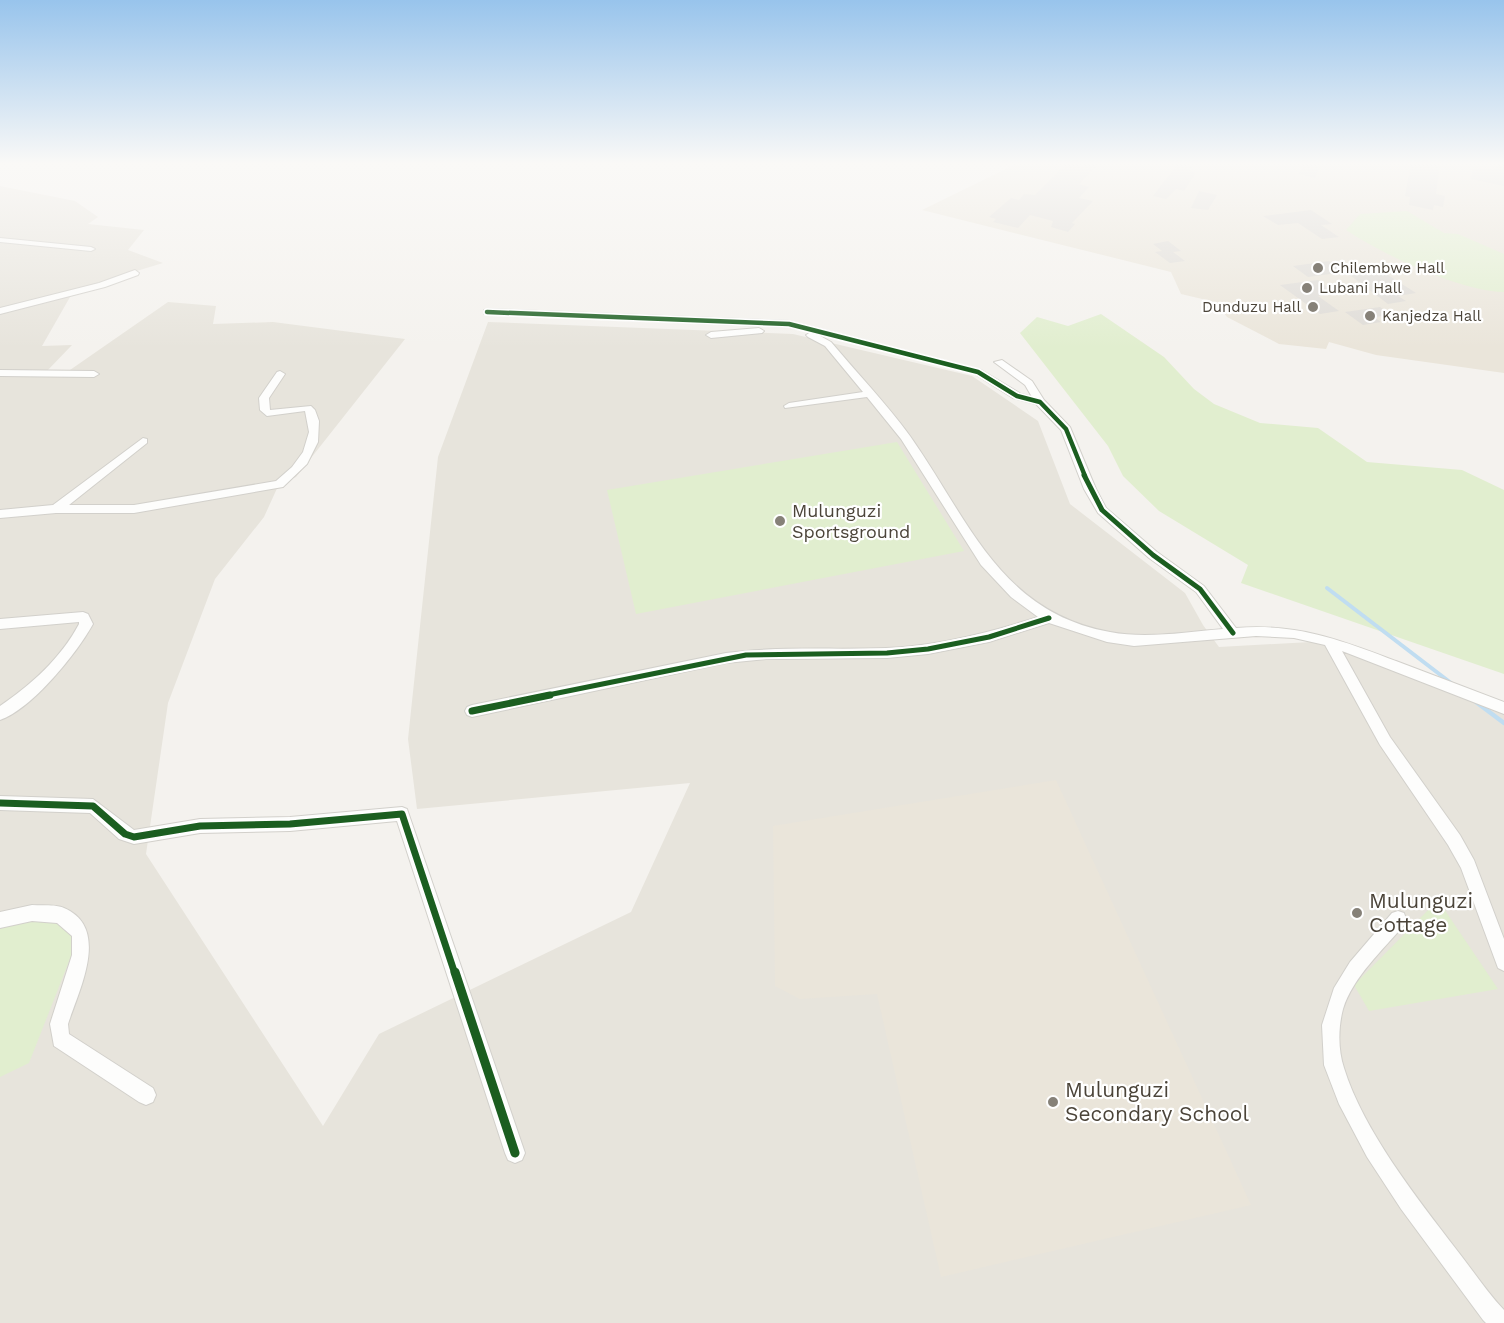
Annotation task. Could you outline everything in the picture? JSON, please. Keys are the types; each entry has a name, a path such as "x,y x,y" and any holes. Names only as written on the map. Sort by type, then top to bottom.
{"street":[{"path":"0,240 91,249"},
{"path":"0,311 52,295 103,285 135,273"},
{"path":"487,312 799,326 978,372 1017,396 1040,402"},
{"path":"711,335 778,330 816,337 828,344 905,436 985,562 1015,594 1048,618 1120,640 1256,631 1294,633 1329,641 1504,708"},
{"path":"999,362 1029,383 1040,402 1066,429 1090,489 1102,510 1153,555 1200,589 1233,633"},
{"path":"0,373 94,374"},
{"path":"0,514 56,509 134,509 279,484 292,475 303,462 312,447 315,430 315,420 307,408 274,413 267,413 265,410 264,398 280,374"},
{"path":"789,406 870,394"},
{"path":"56,509 143,441"},
{"path":"0,624 68,616 83,617 86,624 78,641 53,668 0,714"},
{"path":"472,711 759,652 888,652 973,641 1004,634 1048,618"},
{"path":"1329,641 1385,741 1454,840 1468,865 1504,962"},
{"path":"0,803 93,806 125,834 134,837 200,826 290,824 402,814 515,1153"},
{"path":"0,920 32,913 62,915 80,932 81,955 59,1024 61,1039 146,1095"},
{"path":"1398,919 1347,981 1336,1000 1331,1026 1334,1067 1352,1111 1388,1169 1449,1257 1502,1323"}],"shaded area":[{"path":"0,225 95,225 144,230 128,250 163,263 74,290 42,346 72,345 46,372 70,370 168,302 216,306 213,324 273,322 405,339 296,477 279,484 264,517 215,579 168,703 146,854 323,1126 379,1034 631,912 690,783 417,809 408,739 438,457 488,322 793,334 972,376 1038,421 1070,504 1185,593 1203,625 1219,647 1329,641 1504,711 1504,1323 0,1323"},
{"path":"981,225 1504,225 1504,373 1376,355 1329,342 1326,349 1279,344 1227,317 1215,302 1181,294 1171,272"},
{"name":"Mulunguzi Secondary School","path":"1056,780 1251,1205 941,1277 877,994 800,999 775,986 773,826"}],"green space":[{"path":"1351,225 1430,225 1444,233 1458,234 1504,254 1504,292 1486,290 1444,279 1380,250 1346,230"},
{"path":"1101,314 1164,357 1194,389 1214,404 1260,423 1318,428 1367,462 1462,470 1504,490 1504,674 1241,583 1248,565 1159,511 1123,476 1108,446 1020,333 1037,317 1068,326"},
{"name":"Mulunguzi Sportsground","path":"897,442 964,551 636,614 607,490"},
{"path":"1438,900 1498,989 1369,1011 1354,985"},
{"path":"58,916 77,941 29,1063 0,1077 0,922"}],"building":[{"path":"1004,225 1021,225 1018,228"},
{"path":"1052,225 1074,225 1068,232 1051,227"},
{"path":"1301,225 1324,225 1321,225 1339,237 1322,239"},
{"path":"1168,241 1181,251 1173,252 1185,261 1170,263 1155,252 1162,251 1153,244"},
{"name":"Chilembwe Hall","path":"1329,261 1345,272 1308,277 1293,266"},
{"path":"1377,268 1416,293 1398,296 1406,301 1388,304 1346,272"},
{"path":"1318,280 1336,293 1318,296 1339,311 1320,314 1280,285"},
{"name":"Kanjedza Hall","path":"1380,307 1391,315 1374,317 1381,322 1363,325 1345,312"}],"waterway":[{"path":"1327,588 1451,683"},
{"path":"1476,702 1504,723"}],"cycle path":[{"path":"487,312 789,324 978,372 1017,396 1040,402 1066,429 1090,489 1102,510 1153,555 1200,589 1233,633"},
{"path":"472,711 726,658 786,653 887,653 928,649 989,637 1049,618"},
{"path":"0,803 93,806 125,834 134,837 200,826 290,824 402,814 515,1153"}],"place":[{"name":"Chilembwe Hall","path":"1318,268"},
{"name":"Lubani Hall","path":"1307,288"},
{"name":"Dunduzu Hall","path":"1313,307"},
{"name":"Kanjedza Hall","path":"1370,316"},
{"name":"Mulunguzi Sportsground","path":"780,521"},
{"name":"Mulunguzi Cottage","path":"1357,913"},
{"name":"Mulunguzi Secondary School","path":"1053,1102"}]}
